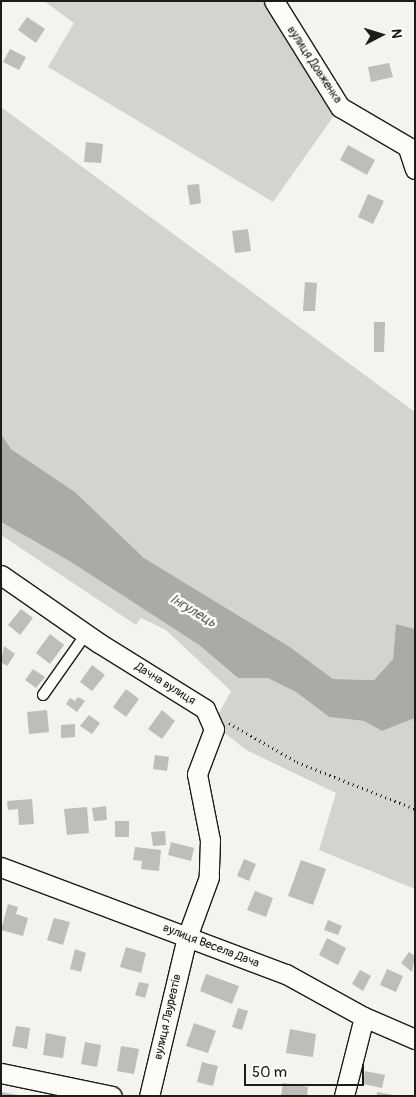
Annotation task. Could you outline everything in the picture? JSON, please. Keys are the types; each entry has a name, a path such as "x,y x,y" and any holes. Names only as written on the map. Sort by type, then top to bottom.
{"street":[{"name":"вулиця Довженка","path":"274,1 340,107 412,149"},
{"path":"412,149 415,169"},
{"name":"Дачна вулиця","path":"1,575 86,634 205,709 214,729 196,774 210,840 209,877 186,937"},
{"name":"вулиця Весела Дача","path":"1,867 286,974 364,1017 415,1039"},
{"name":"вулиця Лауреатів","path":"149,1096 186,937"},
{"path":"344,1096 364,1017"},
{"path":"1,1073 112,1096"}],"lane":[{"path":"43,695 86,634"}],"path":[{"path":"205,709 297,762 415,809"}],"shaded area":[{"path":"44,1 274,1 340,107 273,202 48,67 74,23"},
{"path":"1,107 415,412 415,629 396,624 393,659 374,680 333,679 290,647 144,558 75,492 11,449 1,434"},
{"path":"1,522 71,562 199,645 238,678 268,677 296,692 329,717 364,721 382,731 415,718 415,889 319,850 336,793 246,750 220,729 217,717 231,691 166,630 141,618 136,625 1,535"}],"water":[{"name":"Інгулець","path":"1,434 11,449 75,492 144,558 290,647 333,679 374,680 393,659 396,624 415,629 415,718 382,731 364,721 329,717 296,692 268,678 238,678 199,645 71,562 1,522"}],"building":[{"path":"27,17 45,29 36,43 18,30"},
{"path":"10,49 26,57 19,70 3,62"},
{"path":"389,63 393,77 371,82 368,67"},
{"path":"86,142 103,144 101,163 84,162"},
{"path":"348,145 375,160 367,175 340,160"},
{"path":"199,184 201,203 190,205 187,185"},
{"path":"368,194 384,201 373,224 358,217"},
{"path":"248,229 251,251 235,253 232,231"},
{"path":"305,282 317,283 315,311 303,311"},
{"path":"374,322 385,322 384,352 374,352"},
{"path":"21,609 33,618 20,635 8,625"},
{"path":"50,634 64,645 50,664 36,653"},
{"path":"4,646 15,654 7,666 1,662"},
{"path":"92,665 105,675 92,691 80,682"},
{"path":"33,669 45,677 36,688 25,680"},
{"path":"126,689 139,699 126,717 113,707"},
{"path":"78,697 85,701 77,712 66,704 70,698 75,701"},
{"path":"47,710 49,732 29,734 27,712"},
{"path":"162,710 175,721 162,739 148,729"},
{"path":"89,715 100,723 92,734 80,726"},
{"path":"75,724 75,737 61,738 61,725"},
{"path":"155,755 169,757 167,771 153,769"},
{"path":"32,799 34,824 19,825 18,809 8,810 7,801"},
{"path":"106,806 107,820 94,821 92,808"},
{"path":"87,807 89,833 67,835 64,809"},
{"path":"115,821 129,821 129,837 115,837"},
{"path":"165,831 166,845 153,846 151,832"},
{"path":"171,842 194,848 191,861 168,855"},
{"path":"135,847 161,850 159,871 141,869 142,861 133,860"},
{"path":"244,859 256,864 249,881 237,876"},
{"path":"301,860 326,869 313,905 288,896"},
{"path":"255,891 273,898 266,917 247,910"},
{"path":"8,904 18,907 16,914 28,918 23,936 1,930"},
{"path":"54,918 70,922 63,945 47,940"},
{"path":"328,920 342,926 338,935 324,930"},
{"path":"327,938 346,948 338,965 319,955"},
{"path":"126,947 146,953 141,973 120,967"},
{"path":"75,949 86,953 81,972 70,969"},
{"path":"409,952 415,956 412,972 401,963"},
{"path":"387,969 403,976 396,992 380,985"},
{"path":"360,970 371,976 363,991 352,984"},
{"path":"206,974 239,986 232,1004 200,991"},
{"path":"139,982 149,984 145,998 135,995"},
{"path":"238,1008 248,1011 242,1030 232,1027"},
{"path":"194,1023 216,1031 208,1053 186,1046"},
{"path":"16,1026 30,1028 27,1049 12,1046"},
{"path":"290,1029 316,1034 313,1057 286,1053"},
{"path":"46,1033 66,1037 63,1058 43,1055"},
{"path":"85,1042 101,1045 97,1067 81,1064"},
{"path":"121,1046 139,1049 134,1074 117,1071"},
{"path":"202,1062 218,1066 213,1086 197,1082"},
{"path":"365,1071 385,1075 382,1088 363,1084"},
{"path":"283,1083 308,1087 307,1096 281,1096"},
{"path":"1,1092 18,1095 18,1096 1,1096"},
{"path":"377,1092 394,1095 394,1096 377,1096"}]}
